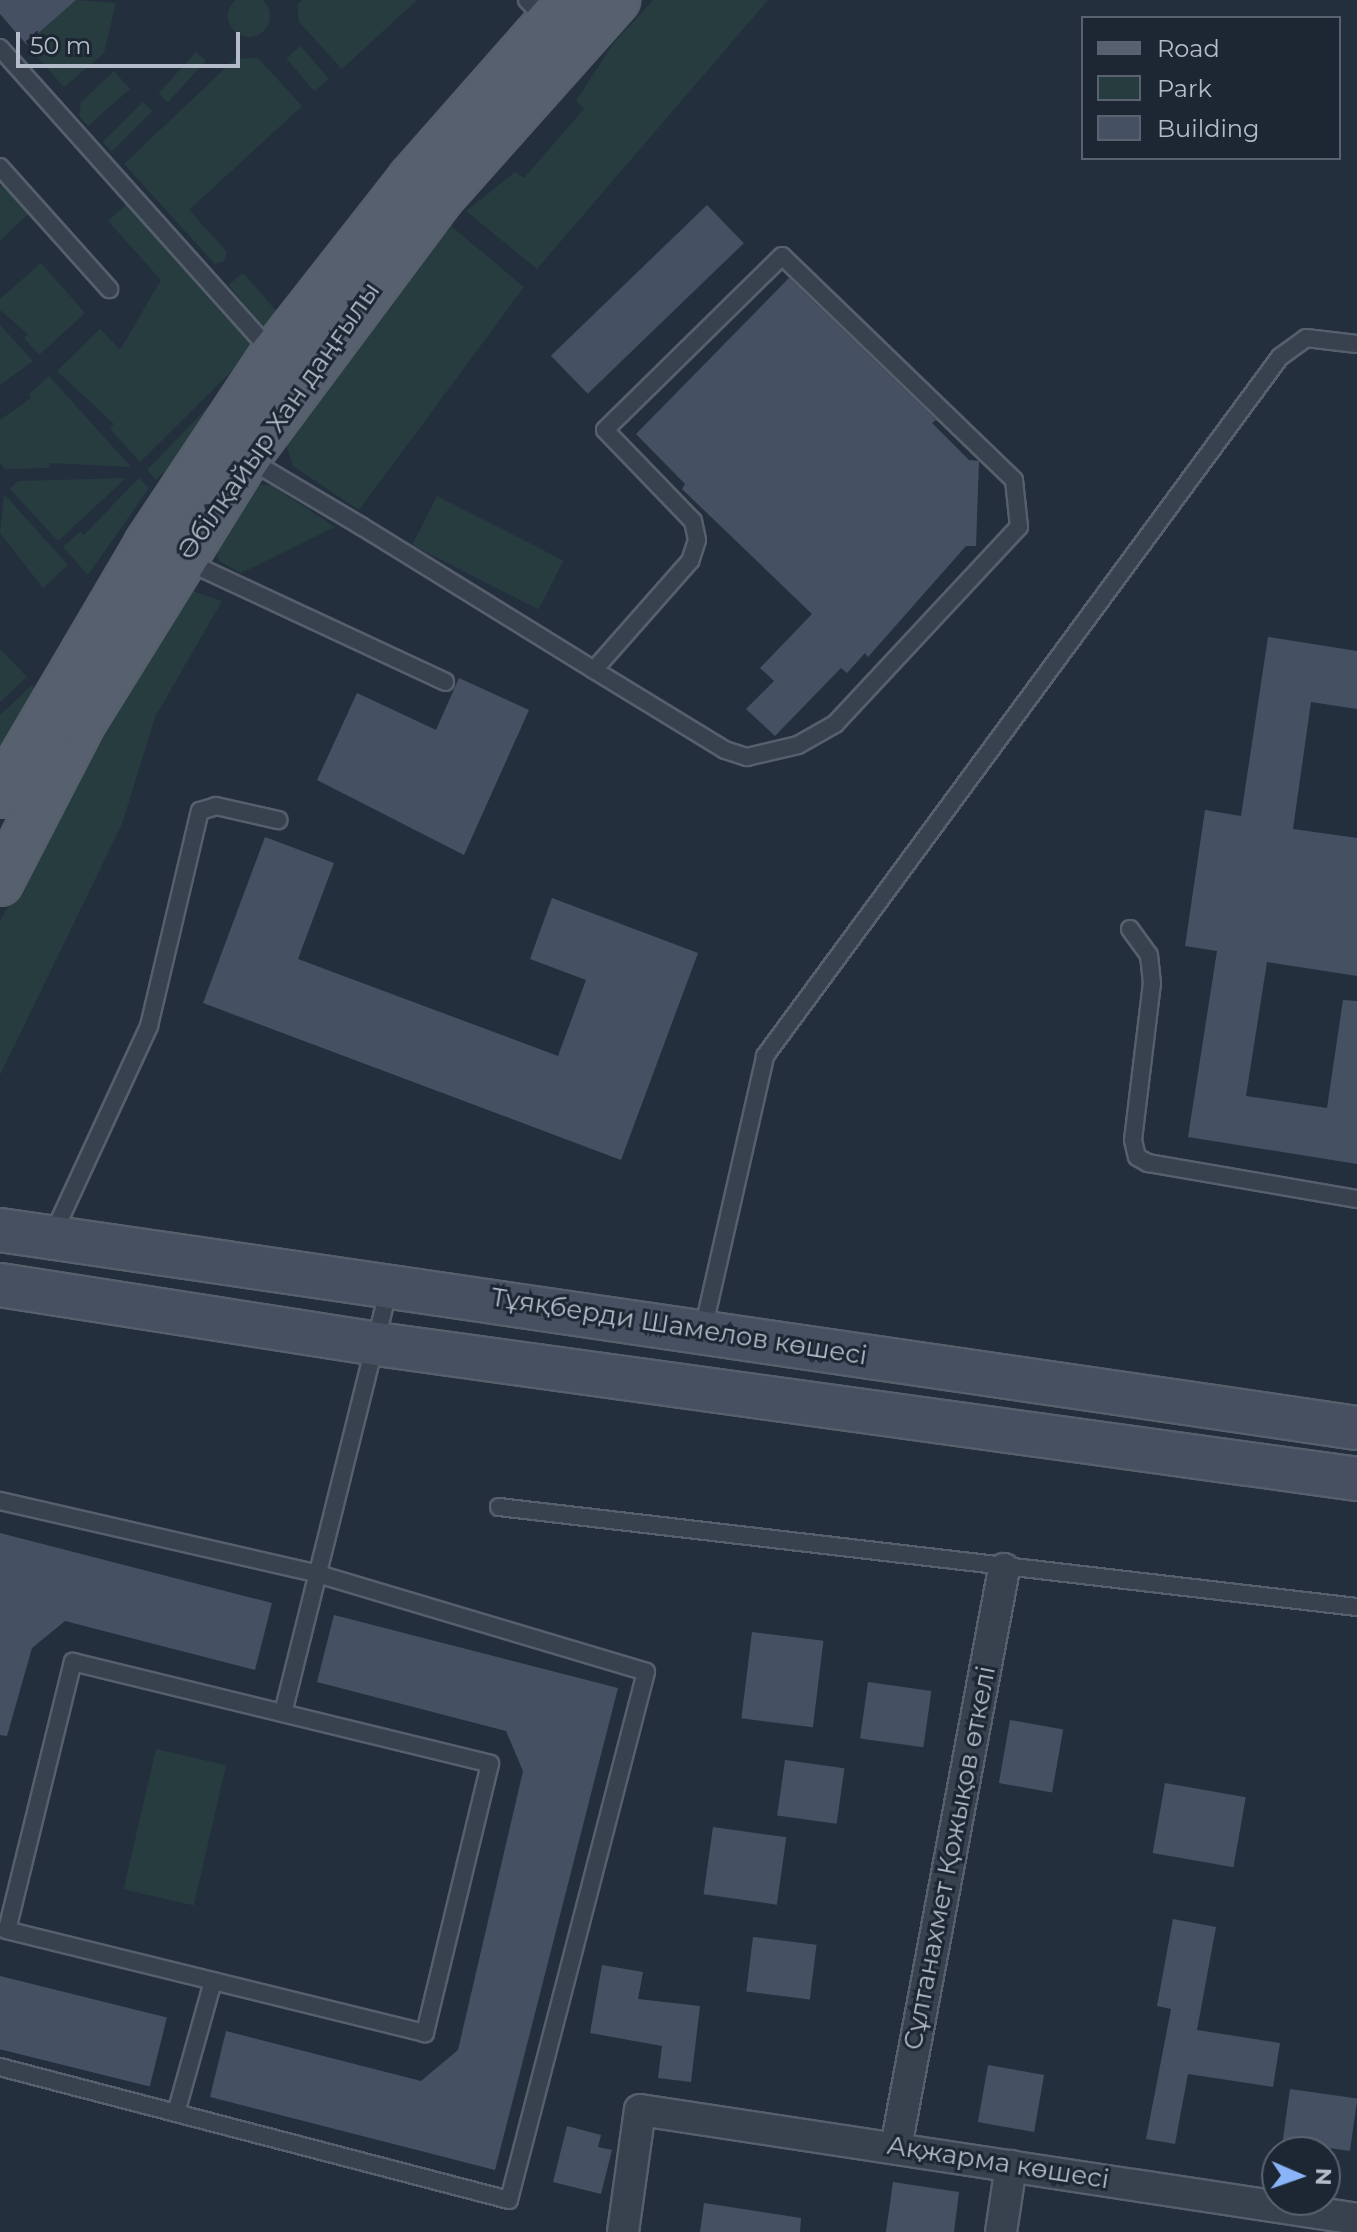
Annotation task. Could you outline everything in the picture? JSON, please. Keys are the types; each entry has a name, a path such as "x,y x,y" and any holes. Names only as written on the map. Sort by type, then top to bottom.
{"main road":[{"name":"Әбілқайыр Хан даңғылы","path":"0,795 147,544 289,365 439,200 554,17 617,0"},
{"name":"Әбілқайыр Хан даңғылы","path":"0,883 82,724 181,559 247,458 289,365"}],"street":[{"name":"Тұяқберди Шамелов көшесі","path":"0,1230 51,1240 703,1330 1357,1428"},
{"path":"0,1285 377,1344 1357,1479"},
{"path":"1139,1451 1148,1398"},
{"name":"Сұлтанахмет Қожықов өткелі","path":"896,2147 1004,1569"},
{"name":"Ақжарма көшесі","path":"623,2232 640,2110 1357,2219"},
{"path":"1001,2232 1011,2166"}],"lane":[{"path":"0,48 289,365"},
{"path":"0,167 109,289"},
{"path":"247,458 594,670 725,750 747,757 769,755 798,745 835,724 1019,527 1014,480 782,256 605,430 693,521 697,540 690,561 594,670"},
{"path":"703,1330 765,1056 1280,357 1306,338 1357,344"},
{"path":"181,559 445,682"},
{"path":"51,1240 149,1026 200,811 216,806 278,820"},
{"path":"1130,929 1149,955 1152,983 1133,1140 1137,1157 1148,1163 1357,1199"},
{"path":"283,1713 377,1344 389,1285"},
{"path":"0,1501 318,1574 646,1672 509,2200 0,2067"},
{"path":"499,1507 1004,1569 1357,1607"},
{"path":"73,1662 490,1764 425,2033 213,1981 7,1930 73,1662"},
{"path":"176,2113 213,1981"}],"green space":[{"path":"238,-1 260,-1 268,8 268,24 257,35 241,35 230,24 230,8"},
{"path":"76,0 116,3 104,53 64,87 26,44"},
{"path":"303,0 417,0 342,69 299,22 297,5"},
{"path":"653,0 768,0 537,269 466,211 515,172 524,178 584,109 576,101 613,44"},
{"path":"301,46 329,79 314,91 286,58"},
{"path":"196,52 206,61 168,102 159,94"},
{"path":"258,58 302,106 189,210 227,252 224,261 215,264 124,164 235,59"},
{"path":"114,71 130,89 88,126 79,116 81,102"},
{"path":"143,102 152,111 112,151 103,142"},
{"path":"4,183 29,213 0,241 0,187"},
{"path":"128,203 256,347 140,462 110,429 114,424 57,371 100,329 120,350 161,280 108,221"},
{"path":"451,226 524,287 359,510 293,466 285,441"},
{"path":"41,263 85,313 39,355 24,338 28,334 0,310 0,299"},
{"path":"243,273 278,313 275,323 264,327 228,285"},
{"path":"0,325 33,361 0,385"},
{"path":"259,354 168,481 162,474 156,480 147,470"},
{"path":"49,376 131,467 50,463 48,468 5,469 0,463 0,420 31,398 29,394"},
{"path":"126,478 58,541 10,489 18,481"},
{"path":"139,478 149,488 88,575 63,547 80,532 84,535"},
{"path":"259,485 271,485 335,527 241,573 219,561 215,548 249,491"},
{"path":"4,494 68,565 43,588 0,533"},
{"path":"437,496 564,560 539,609 412,545"},
{"path":"192,591 222,601 155,717 122,824 0,1075 0,921 181,598"},
{"path":"0,649 27,677 0,702"},
{"path":"32,685 44,697 0,779 0,715"},
{"path":"156,1749 226,1765 194,1906 124,1889"}],"building":[{"path":"0,0 76,0 26,44 0,14"},
{"path":"707,205 744,243 588,394 551,356"},
{"path":"789,278 936,420 932,423 969,460 979,461 976,546 966,546 868,657 865,653 847,673 841,668 775,736 746,709 774,681 760,668 812,614 682,489 685,484 636,434"},
{"path":"1268,637 1357,651 1357,709 1311,702 1293,829 1357,838 1357,976 1267,962 1246,1096 1327,1108 1343,1000 1357,1001 1357,1164 1188,1137 1217,951 1185,946 1205,810 1241,816"},
{"path":"459,678 529,710 464,855 317,780 357,693 436,730"},
{"path":"265,837 334,863 298,959 558,1056 586,980 530,959 552,898 698,953 621,1160 203,1003"},
{"path":"0,1533 272,1603 255,1670 65,1621 32,1648 7,1736 0,1735"},
{"path":"334,1615 618,1688 495,2170 210,2097 226,2031 421,2081 458,2050 523,1771 506,1731 317,1682"},
{"path":"752,1632 823,1641 813,1727 741,1718"},
{"path":"868,1682 931,1691 923,1747 860,1738"},
{"path":"1010,1720 1063,1729 1052,1792 999,1783"},
{"path":"785,1760 844,1768 837,1824 777,1815"},
{"path":"1165,1783 1246,1797 1233,1867 1153,1853"},
{"path":"713,1827 786,1837 777,1905 704,1894"},
{"path":"1173,1919 1216,1927 1197,2030 1280,2043 1273,2087 1188,2074 1175,2144 1146,2139 1171,2009 1157,2006"},
{"path":"753,1937 817,1945 810,1999 746,1992"},
{"path":"602,1965 643,1972 638,1999 700,2006 691,2082 658,2078 662,2046 590,2033"},
{"path":"0,1976 167,2018 150,2087 0,2049"},
{"path":"988,2065 1044,2075 1034,2132 978,2122"},
{"path":"1290,2089 1357,2098 1350,2151 1341,2150 1341,2136 1283,2136"},
{"path":"567,2126 601,2135 598,2147 612,2150 601,2194 553,2182"},
{"path":"893,2182 959,2192 954,2232 886,2232"},
{"path":"704,2203 801,2218 800,2232 700,2232"}]}
